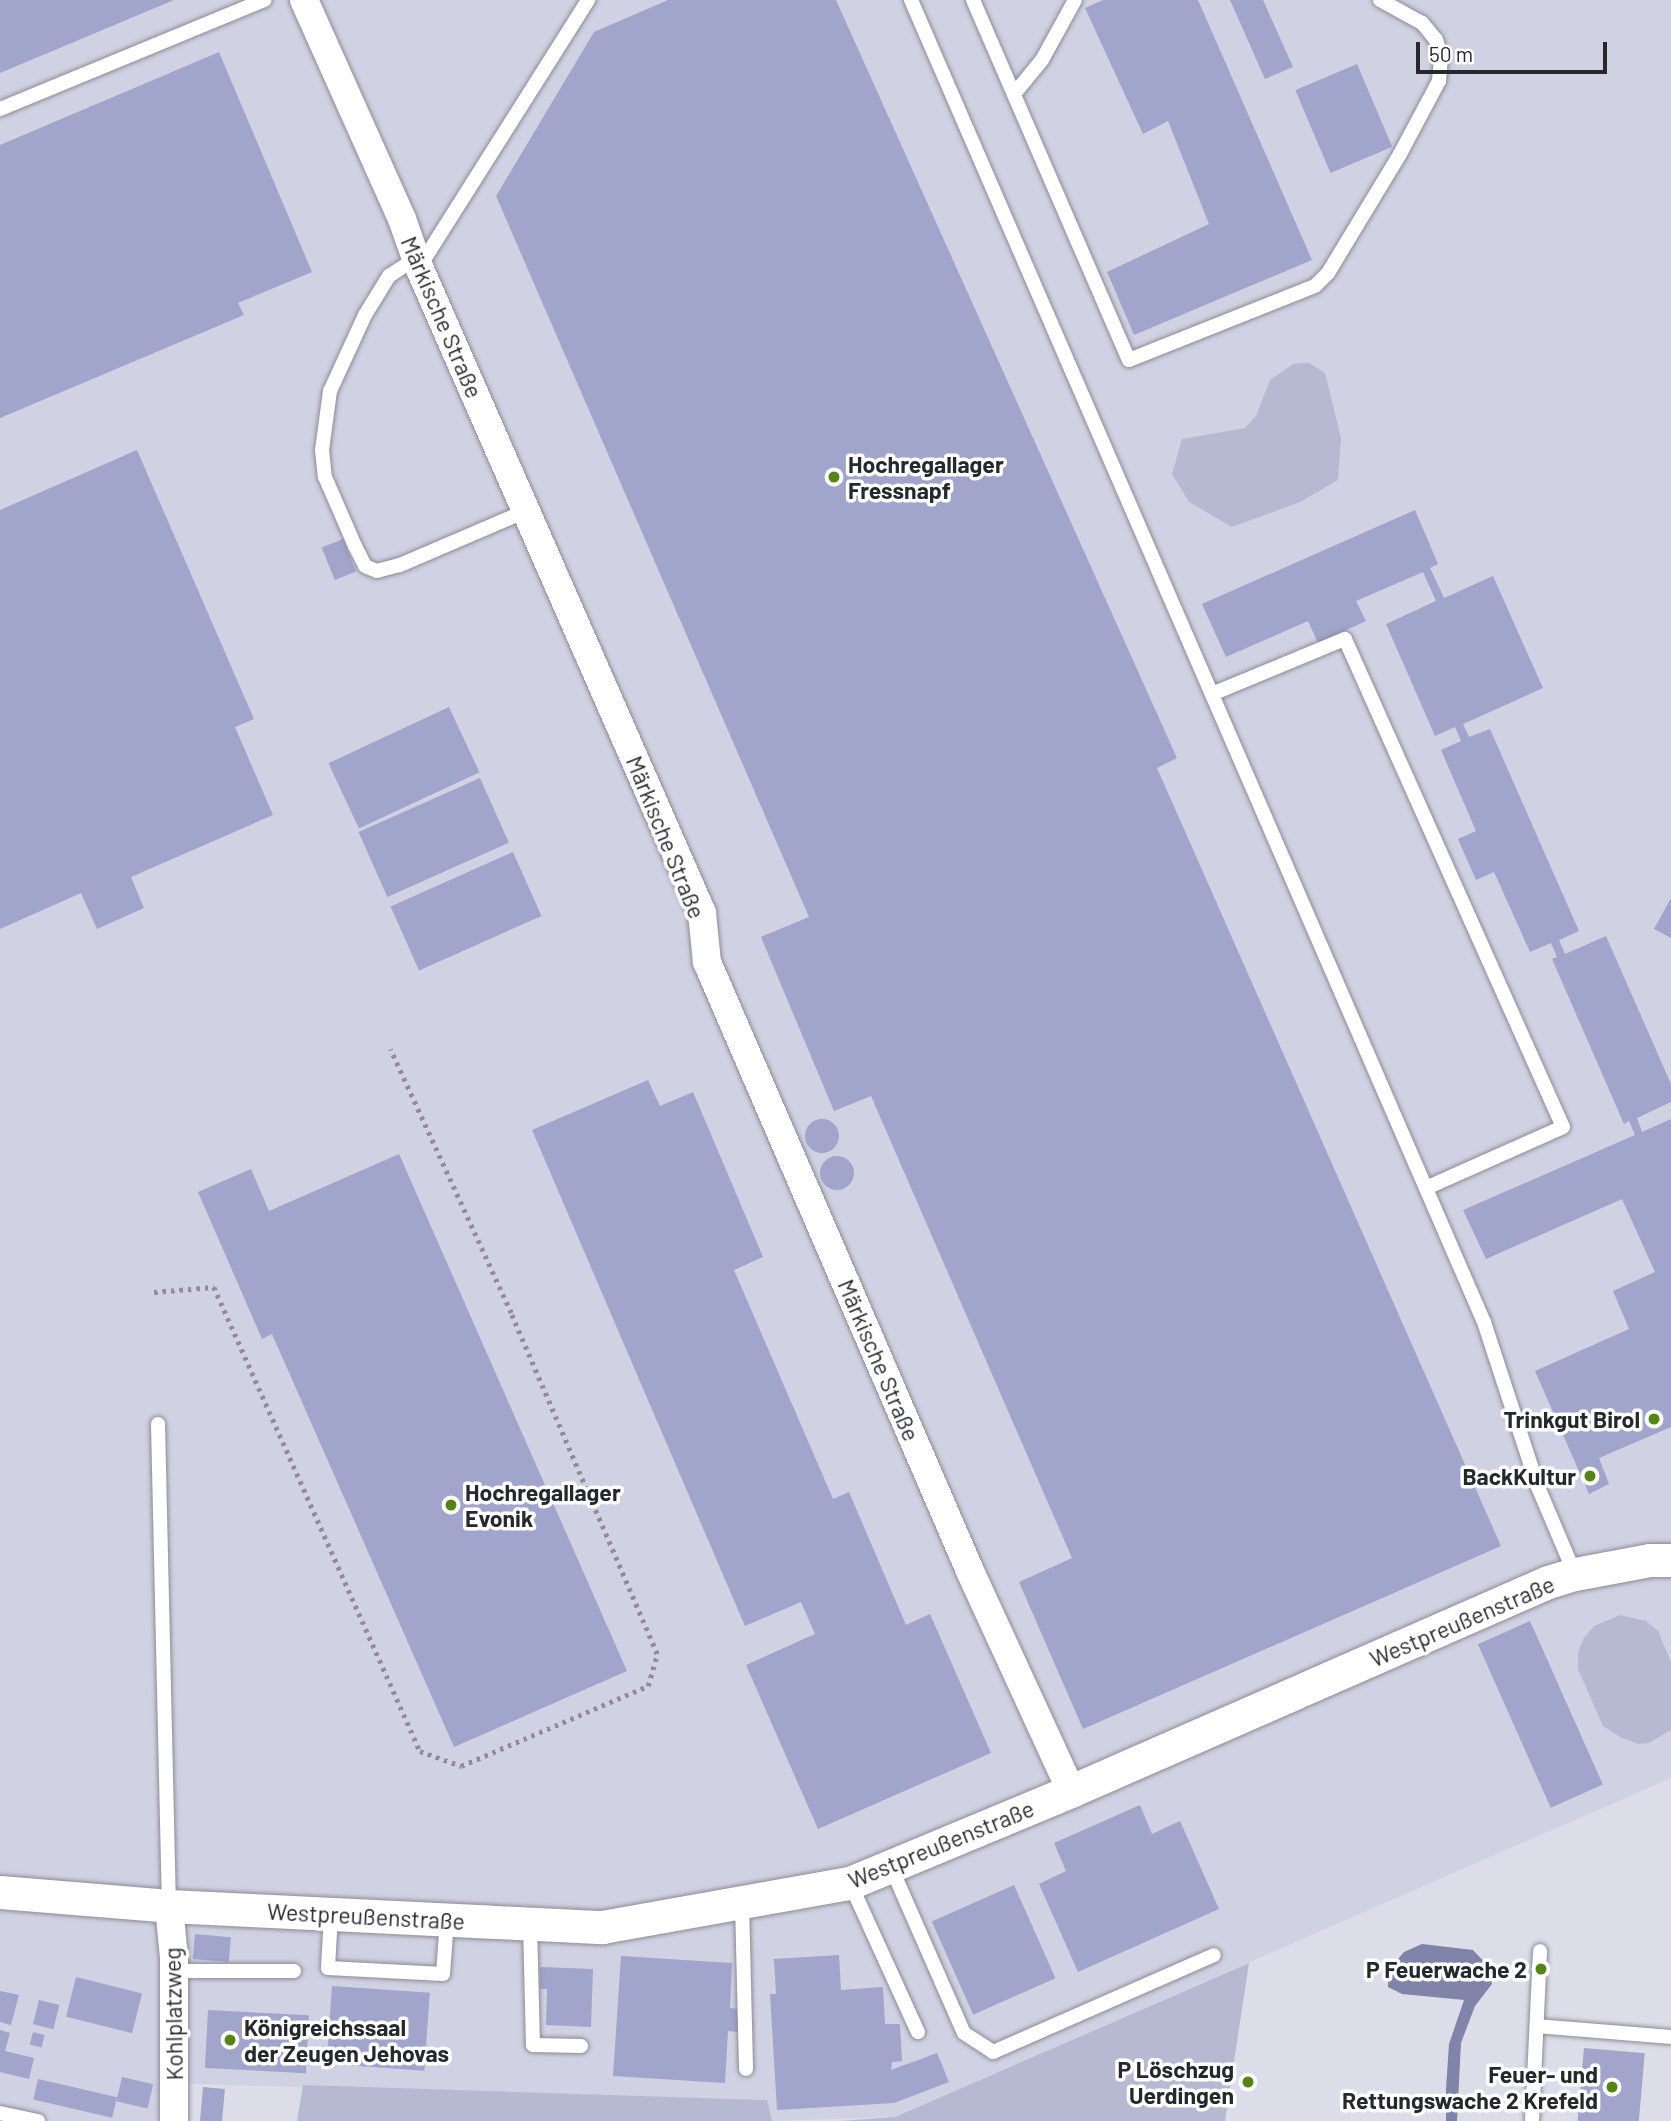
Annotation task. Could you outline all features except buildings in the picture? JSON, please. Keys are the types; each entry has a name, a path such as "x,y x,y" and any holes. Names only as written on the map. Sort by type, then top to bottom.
{"street":[{"name":"Märkische Straße","path":"304,0 402,219 417,263 702,913 707,962 970,1571 1071,1791"},
{"name":"Westpreußenstraße","path":"0,1892 169,1906 602,1927 850,1884 1071,1791 1548,1582 1575,1574 1650,1560 1671,1560"},
{"name":"Kohlplatzweg","path":"169,1906 174,1971 174,2121"}],"lane":[{"path":"0,109 264,0"},
{"path":"526,511 400,565 377,572 365,566 355,546 326,477 322,450 330,391 365,315 389,276 417,263 588,0"},
{"path":"911,0 1484,1322 1538,1488 1575,1574"},
{"path":"973,0 1129,360 1315,286 1328,273 1399,154 1439,80 1441,57 1436,40 1422,23 1380,0"},
{"path":"1014,94 1042,60 1075,0"},
{"path":"1212,694 1345,639 1563,1127 1426,1188"},
{"path":"158,1424 169,1906"},
{"path":"891,1867 964,2033 993,2052 1214,1955"},
{"path":"850,1884 918,2032"},
{"path":"742,1903 747,2069"},
{"path":"331,1914 328,1968 443,1974 447,1920"},
{"path":"530,1924 533,2045 581,2046"},
{"path":"1532,2121 1540,1951"},
{"path":"174,1971 294,1971"},
{"path":"1536,2026 1671,2037"},
{"path":"0,2113 38,2121"}],"path":[{"path":"154,1292 214,1287 420,1751 461,1766 648,1686 657,1654 511,1313 390,1049"}],"shaded area":[{"path":"0,0 1671,0 1671,1778 895,2117 772,2121 767,2100 160,2083 158,2121 0,2121"},
{"path":"1309,363 1325,373 1341,438 1338,480 1300,502 1232,527 1189,502 1172,474 1182,439 1245,428 1256,416 1270,380 1293,364"},
{"path":"1620,1615 1646,1621 1658,1631 1671,1662 1671,1730 1649,1743 1639,1744 1622,1738 1603,1726 1578,1669 1578,1652 1584,1638 1594,1626"},
{"path":"1422,1944 1473,1950 1488,1966 1492,1984 1475,2006 1461,2043 1457,2121 1446,2121 1446,2089 1449,2044 1464,2000 1402,1994 1388,1987 1388,1971 1404,1952"},
{"path":"1249,1963 1225,2121 840,2121 895,2117"},
{"path":"303,2085 767,2100 772,2121 297,2121"}],"place":[{"name":"Hochregallager Fressnapf","path":"834,477"},
{"name":"Trinkgut Birol","path":"1654,1419"},
{"name":"BackKultur","path":"1590,1476"},
{"name":"Hochregallager Evonik","path":"451,1505"},
{"name":"P Feuerwache 2","path":"1541,1969"},
{"name":"Königreichssaal der Zeugen Jehovas","path":"230,2040"},
{"name":"P Löschzug Uerdingen","path":"1248,2082"},
{"name":"Feuer- und Rettungswache 2 Krefeld","path":"1612,2087"}]}
